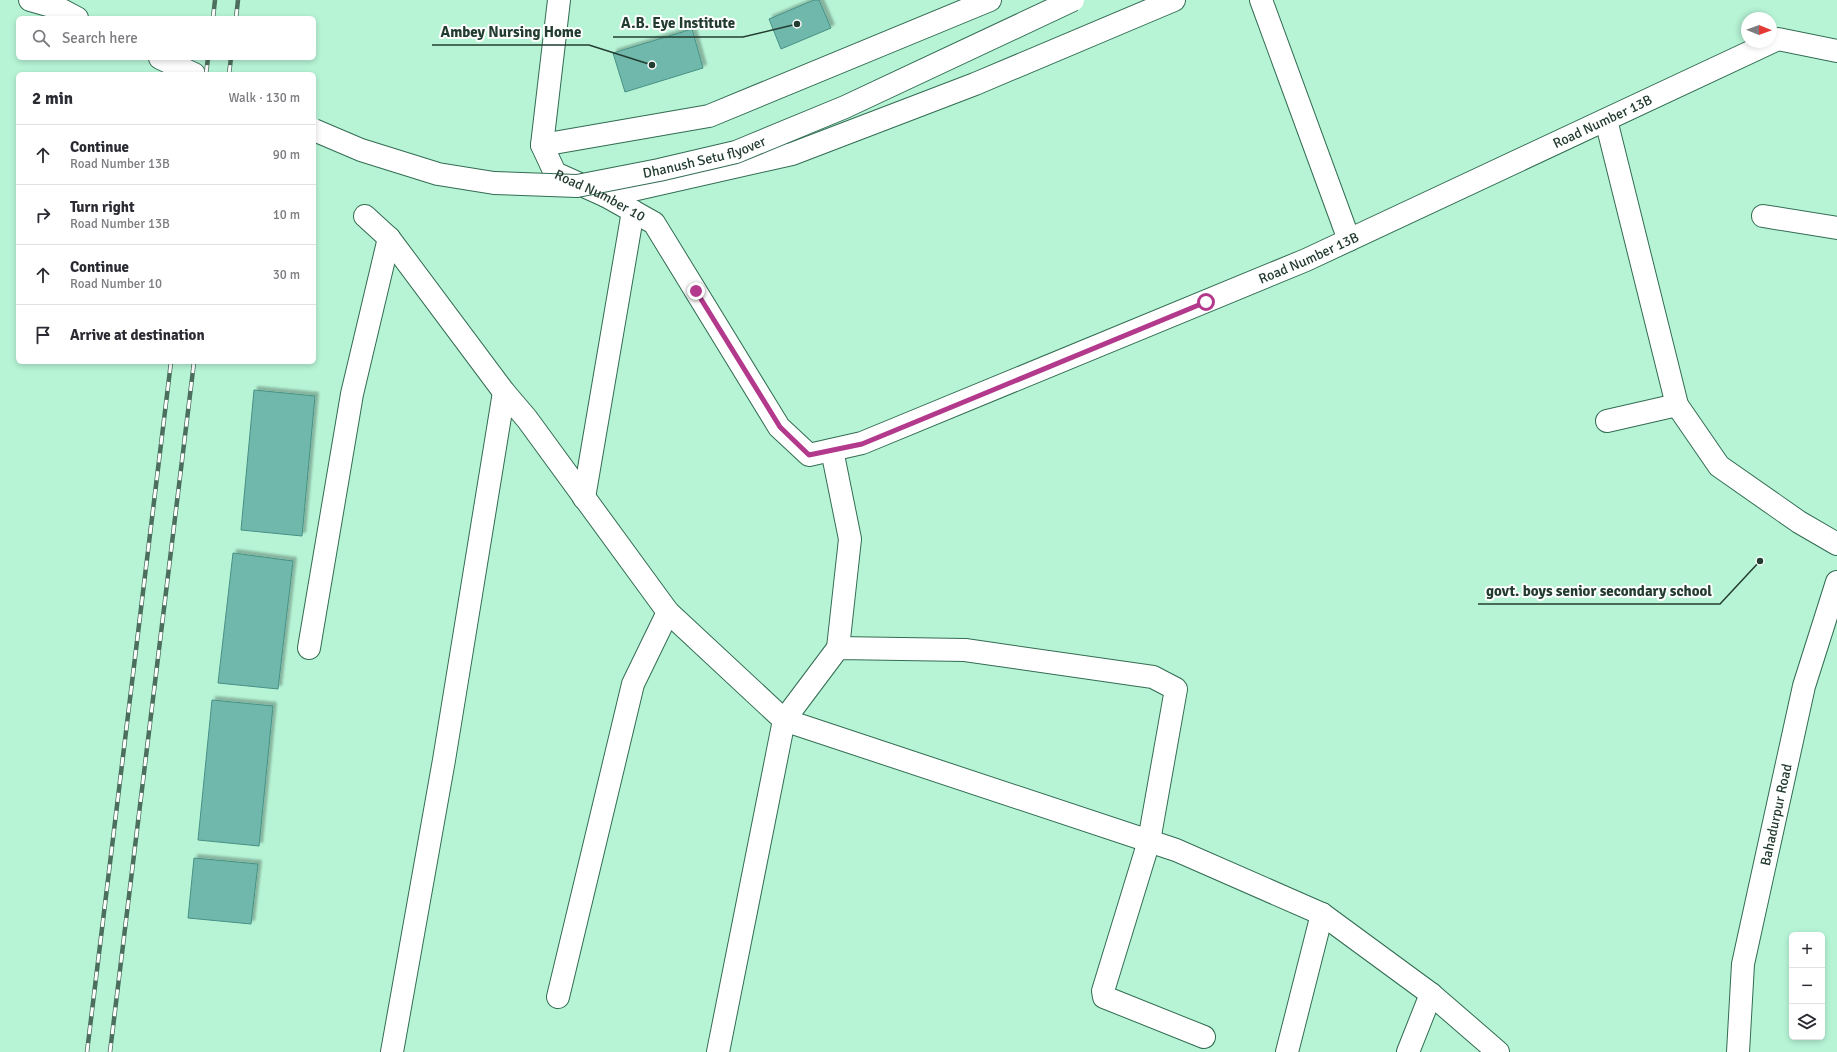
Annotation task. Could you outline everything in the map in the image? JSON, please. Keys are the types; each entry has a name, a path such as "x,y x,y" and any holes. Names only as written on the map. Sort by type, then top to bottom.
{"street":[{"path":"30,0 52,4 74,16"},
{"path":"559,0 542,145 709,116 990,0"},
{"name":"Dhanush Setu flyover","path":"316,131 361,150 438,174 494,183 577,186 659,170 736,152 845,107 1073,0"},
{"path":"606,196 792,154 975,84 1174,0"},
{"path":"1261,0 1349,240"},
{"name":"Road Number 13B","path":"780,427 809,455 862,444 1306,260 1778,39 1837,51"},
{"path":"164,60 190,72"},
{"path":"1606,120 1677,405 1719,466 1799,522 1837,544"},
{"name":"Road Number 10","path":"542,145 555,173 606,196 654,223 780,427"},
{"path":"584,498 633,211"},
{"path":"365,216 389,238 504,392 527,419 668,612 784,720 1176,850 1322,914 1431,994 1498,1052"},
{"path":"1763,216 1837,228"},
{"path":"309,648 352,394 389,238"},
{"path":"392,1052 444,760 504,392"},
{"path":"1607,421 1677,405"},
{"path":"718,1052 784,720 838,648 850,540 832,450"},
{"name":"Bahadurpur Road","path":"1738,1052 1743,964 1804,686 1837,582"},
{"path":"558,997 633,684 668,612"},
{"path":"838,648 965,650 1153,677 1176,689 1149,841 1103,991 1104,997 1204,1037"},
{"path":"1287,1052 1322,914"},
{"path":"1408,1052 1431,994"}],"building":[{"path":"814,0 819,0 831,28 781,49 769,19"},
{"path":"692,29 703,68 625,92 613,53"},
{"path":"254,390 315,396 302,536 241,530"},
{"path":"233,553 293,561 278,689 218,683"},
{"path":"212,700 273,706 259,846 198,840"},
{"path":"194,858 258,864 251,924 188,918"}],"railway":[{"path":"213,16 215,0"},
{"path":"236,16 238,0"},
{"path":"206,72 208,60"},
{"path":"229,72 231,60"},
{"path":"87,1052 171,364"},
{"path":"110,1052 194,364"}],"place":[{"name":"A.B. Eye Institute","path":"797,24"},
{"name":"Ambey Nursing Home","path":"652,65"},
{"name":"govt. boys senior secondary school","path":"1760,561"}],"route":[{"path":"696,291 780,427 809,455 862,444 1206,302"}]}
